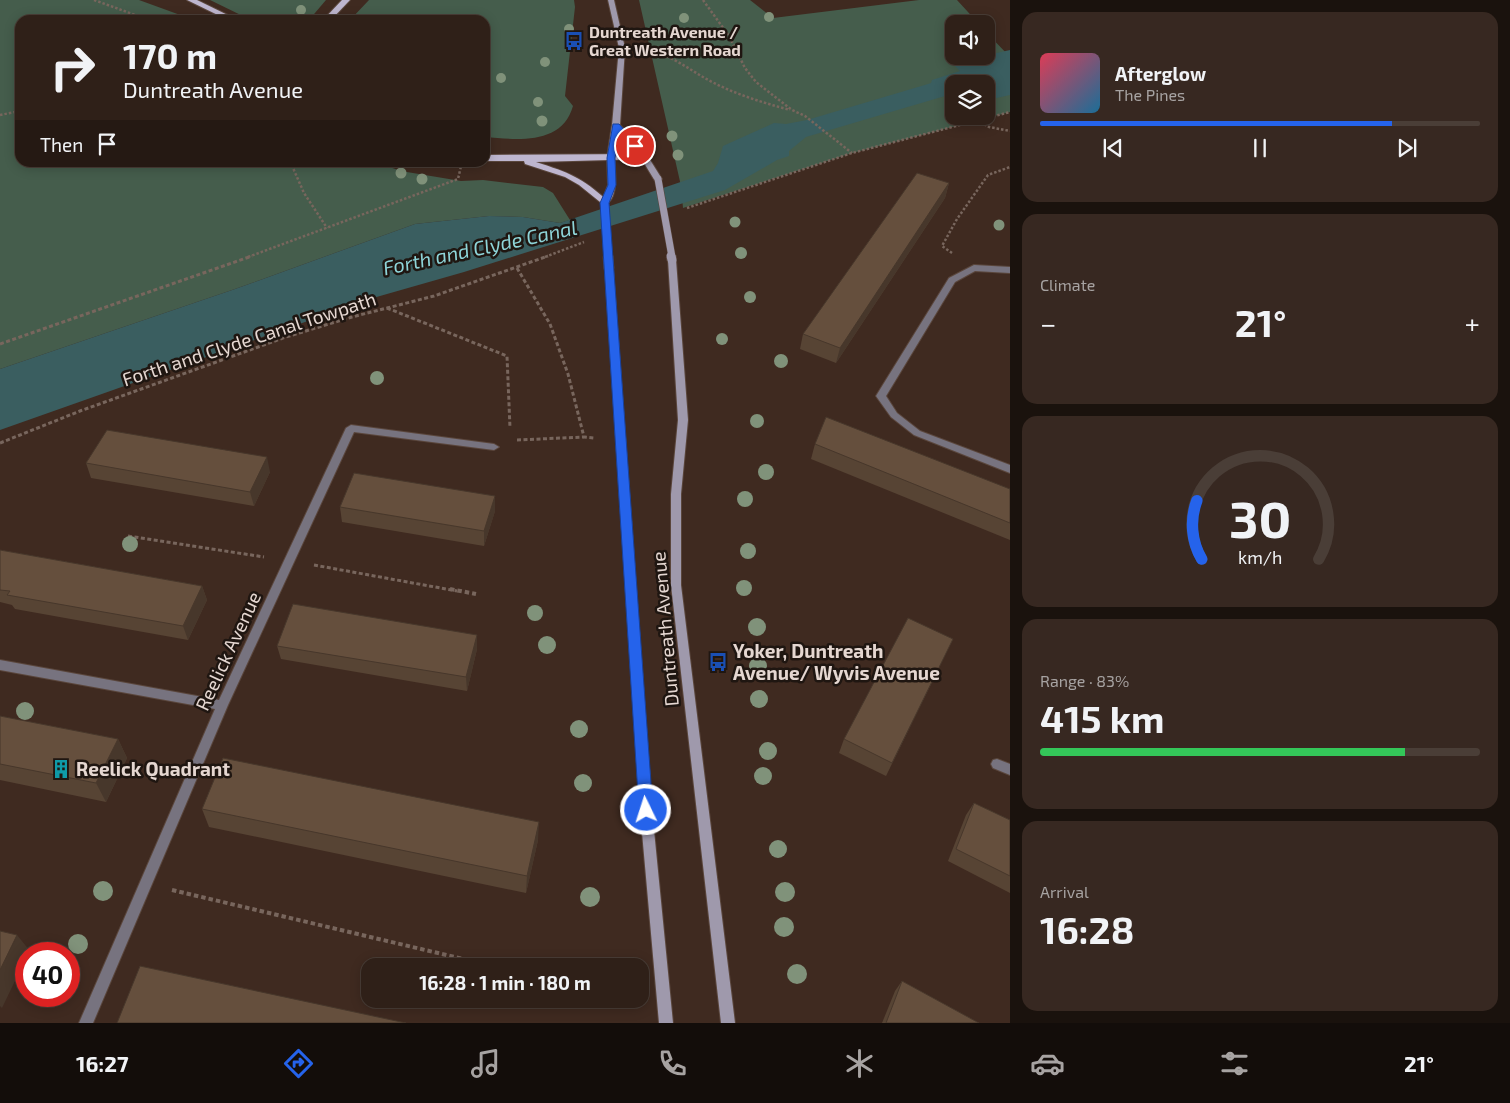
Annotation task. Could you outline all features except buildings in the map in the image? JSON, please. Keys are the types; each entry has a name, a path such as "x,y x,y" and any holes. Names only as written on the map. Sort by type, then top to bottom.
{"main road":[{"path":"191,0 223,15"},
{"path":"332,15 346,0"},
{"path":"490,158 644,157"},
{"path":"516,158 568,175 582,183 604,203"}],"street":[{"name":"Duntreath Avenue","path":"611,0 622,48 616,125 611,158 612,185 604,203 622,441 646,810 666,1023"},
{"name":"Duntreath Avenue","path":"616,125 644,157 658,180 672,260 683,420 676,494 676,585 728,1023"},
{"path":"1010,270 974,268 952,280 881,396 894,415 917,433 1010,469"},
{"name":"Reelick Avenue","path":"86,1023 222,705 351,428 494,447"},
{"path":"0,666 222,705"},
{"path":"997,764 1010,770"}],"path":[{"path":"94,0 135,15"},
{"path":"703,0 730,36 745,68 756,82 792,110"},
{"path":"622,48 662,52 708,80 750,99 792,110 805,116 852,153"},
{"path":"0,115 15,112"},
{"path":"995,116 1010,112"},
{"path":"685,209 852,153 963,125"},
{"path":"986,125 1010,131"},
{"path":"292,167 304,193 327,228"},
{"path":"0,344 195,277 458,179 461,167"},
{"path":"974,268 942,246 957,218 988,175 1010,167"},
{"name":"Forth and Clyde Canal Towpath","path":"0,443 80,411 286,337 352,316 434,296 518,268 565,248"},
{"path":"518,268 550,324 568,374 584,438"},
{"path":"387,308 507,356 510,430"},
{"path":"524,440 584,438 622,441"},
{"path":"145,883 459,958"}],"green space":[{"path":"0,0 139,0 180,15 15,15 15,167 390,167 401,171 461,181 483,180 543,187 553,193 570,220 560,223 523,217 489,216 415,224 235,289 0,369"},
{"path":"210,0 326,0 313,15 241,15"},
{"path":"369,0 574,0 575,7 565,96 573,106 567,119 559,128 549,134 524,139 490,137 490,15 355,15"},
{"path":"639,0 750,0 773,18 919,0 957,0 971,15 945,15 945,65 995,65 995,41 1010,57 1010,112 995,116 995,75 945,75 945,125 960,125 852,153 683,208 681,186"}],"water":[{"path":"1010,50 1010,95 995,98 995,75 948,75 960,71 955,66 957,65 995,65 995,53"},
{"name":"Forth and Clyde Canal","path":"945,76 945,96 806,137 789,151 789,156 777,160 725,190 464,272 373,298 0,430 0,369 235,289 415,224 489,216 523,217 560,223 713,171 718,163 723,146 774,123 786,124 807,120 928,84 932,80"}],"place":[{"name":"Duntreath Avenue / Great Western Road","path":"574,41"},
{"name":"Yoker, Duntreath Avenue/ Wyvis Avenue","path":"718,662"},
{"name":"Reelick Quadrant","path":"61,769"}],"route":[{"path":"635,146 616,125 611,158 612,185 604,203 632,583 646,810"}]}
